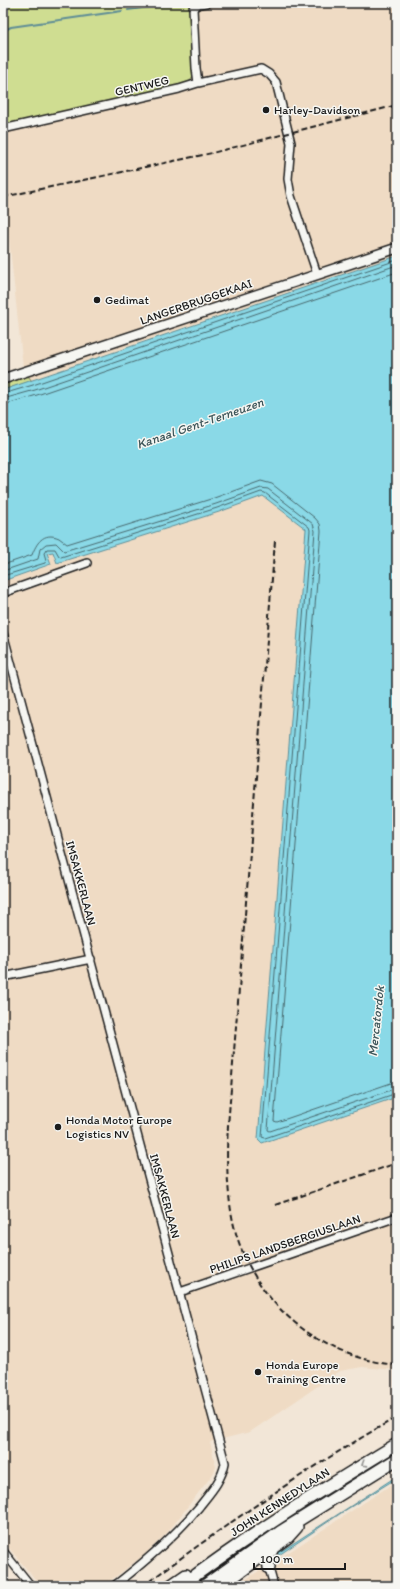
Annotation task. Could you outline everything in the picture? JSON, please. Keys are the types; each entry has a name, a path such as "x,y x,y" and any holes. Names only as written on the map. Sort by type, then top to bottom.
{"highway":[{"name":"JOHN KENNEDYLAAN","path":"181,1586 212,1563 320,1491 397,1444"},
{"name":"JOHN KENNEDYLAAN","path":"204,1586 280,1532 397,1459"},
{"path":"213,1586 297,1526 397,1465"},
{"path":"170,1586 296,1503 320,1491"},
{"path":"221,1586 272,1550 288,1537 297,1526"},
{"path":"269,1568 268,1558 272,1550"},
{"path":"253,1563 261,1562 269,1568"}],"main road":[{"name":"LANGERBRUGGEKAAI","path":"3,379 397,248"}],"street":[{"path":"198,83 193,8 199,4 207,3"},
{"name":"GENTWEG","path":"3,129 262,69 276,82 291,143 288,179 317,274"},
{"path":"3,593 87,562"},
{"name":"IMSAKKERLAAN","path":"3,633 225,1463 220,1479 206,1499 185,1524 146,1561 114,1586"},
{"path":"3,977 90,959"},
{"name":"PHILIPS LANDSBERGIUSLAAN","path":"180,1292 397,1217"},
{"path":"3,1551 31,1586"},
{"path":"269,1568 274,1586"}],"shaded area":[{"path":"197,3 397,3 397,256 32,381 23,367 6,211 3,211 3,130 186,84 200,79 195,12"},
{"path":"263,496 306,529 258,1139 262,1143 397,1097 397,1370 362,1367 340,1371 250,1432 210,1442 216,1467 213,1474 168,1532 143,1556 103,1586 41,1586 3,1541 3,581 51,565 47,553 53,552 57,563 219,512"},
{"path":"397,1481 397,1586 235,1586 280,1558"}],"green space":[{"path":"3,3 189,3 191,8 194,75 186,84 3,126"},
{"path":"28,376 32,381 3,390 3,385"}],"water":[{"path":"397,256 397,1097 262,1143 258,1139 306,529 263,496 219,512 57,563 53,552 47,553 51,564 3,581 3,390"},
{"path":"397,1476 397,1478 344,1511 279,1555 277,1552 283,1550"}],"waterway":[{"path":"128,10 178,3"},
{"path":"3,31 11,27 122,11"},
{"path":"3,1576 11,1586"}],"railway":[{"path":"3,197 212,153 397,105"},
{"path":"275,541 228,1126 228,1190 234,1226 243,1254 257,1279 273,1302 293,1321 316,1338 341,1351 368,1360 397,1365"},
{"path":"275,1205 397,1163"},
{"path":"143,1586 268,1497 364,1436 397,1417"}],"place":[{"name":"Harley-Davidson","path":"266,110"},
{"name":"Gedimat","path":"97,300"},
{"name":"Honda Motor Europe Logistics NV","path":"58,1127"},
{"name":"Honda Europe Training Centre","path":"258,1372"}],"water label":[{"name":"Kanaal Gent-Terneuzen","path":"200,423"},
{"name":"Mercatordok","path":"376,1021"}]}
